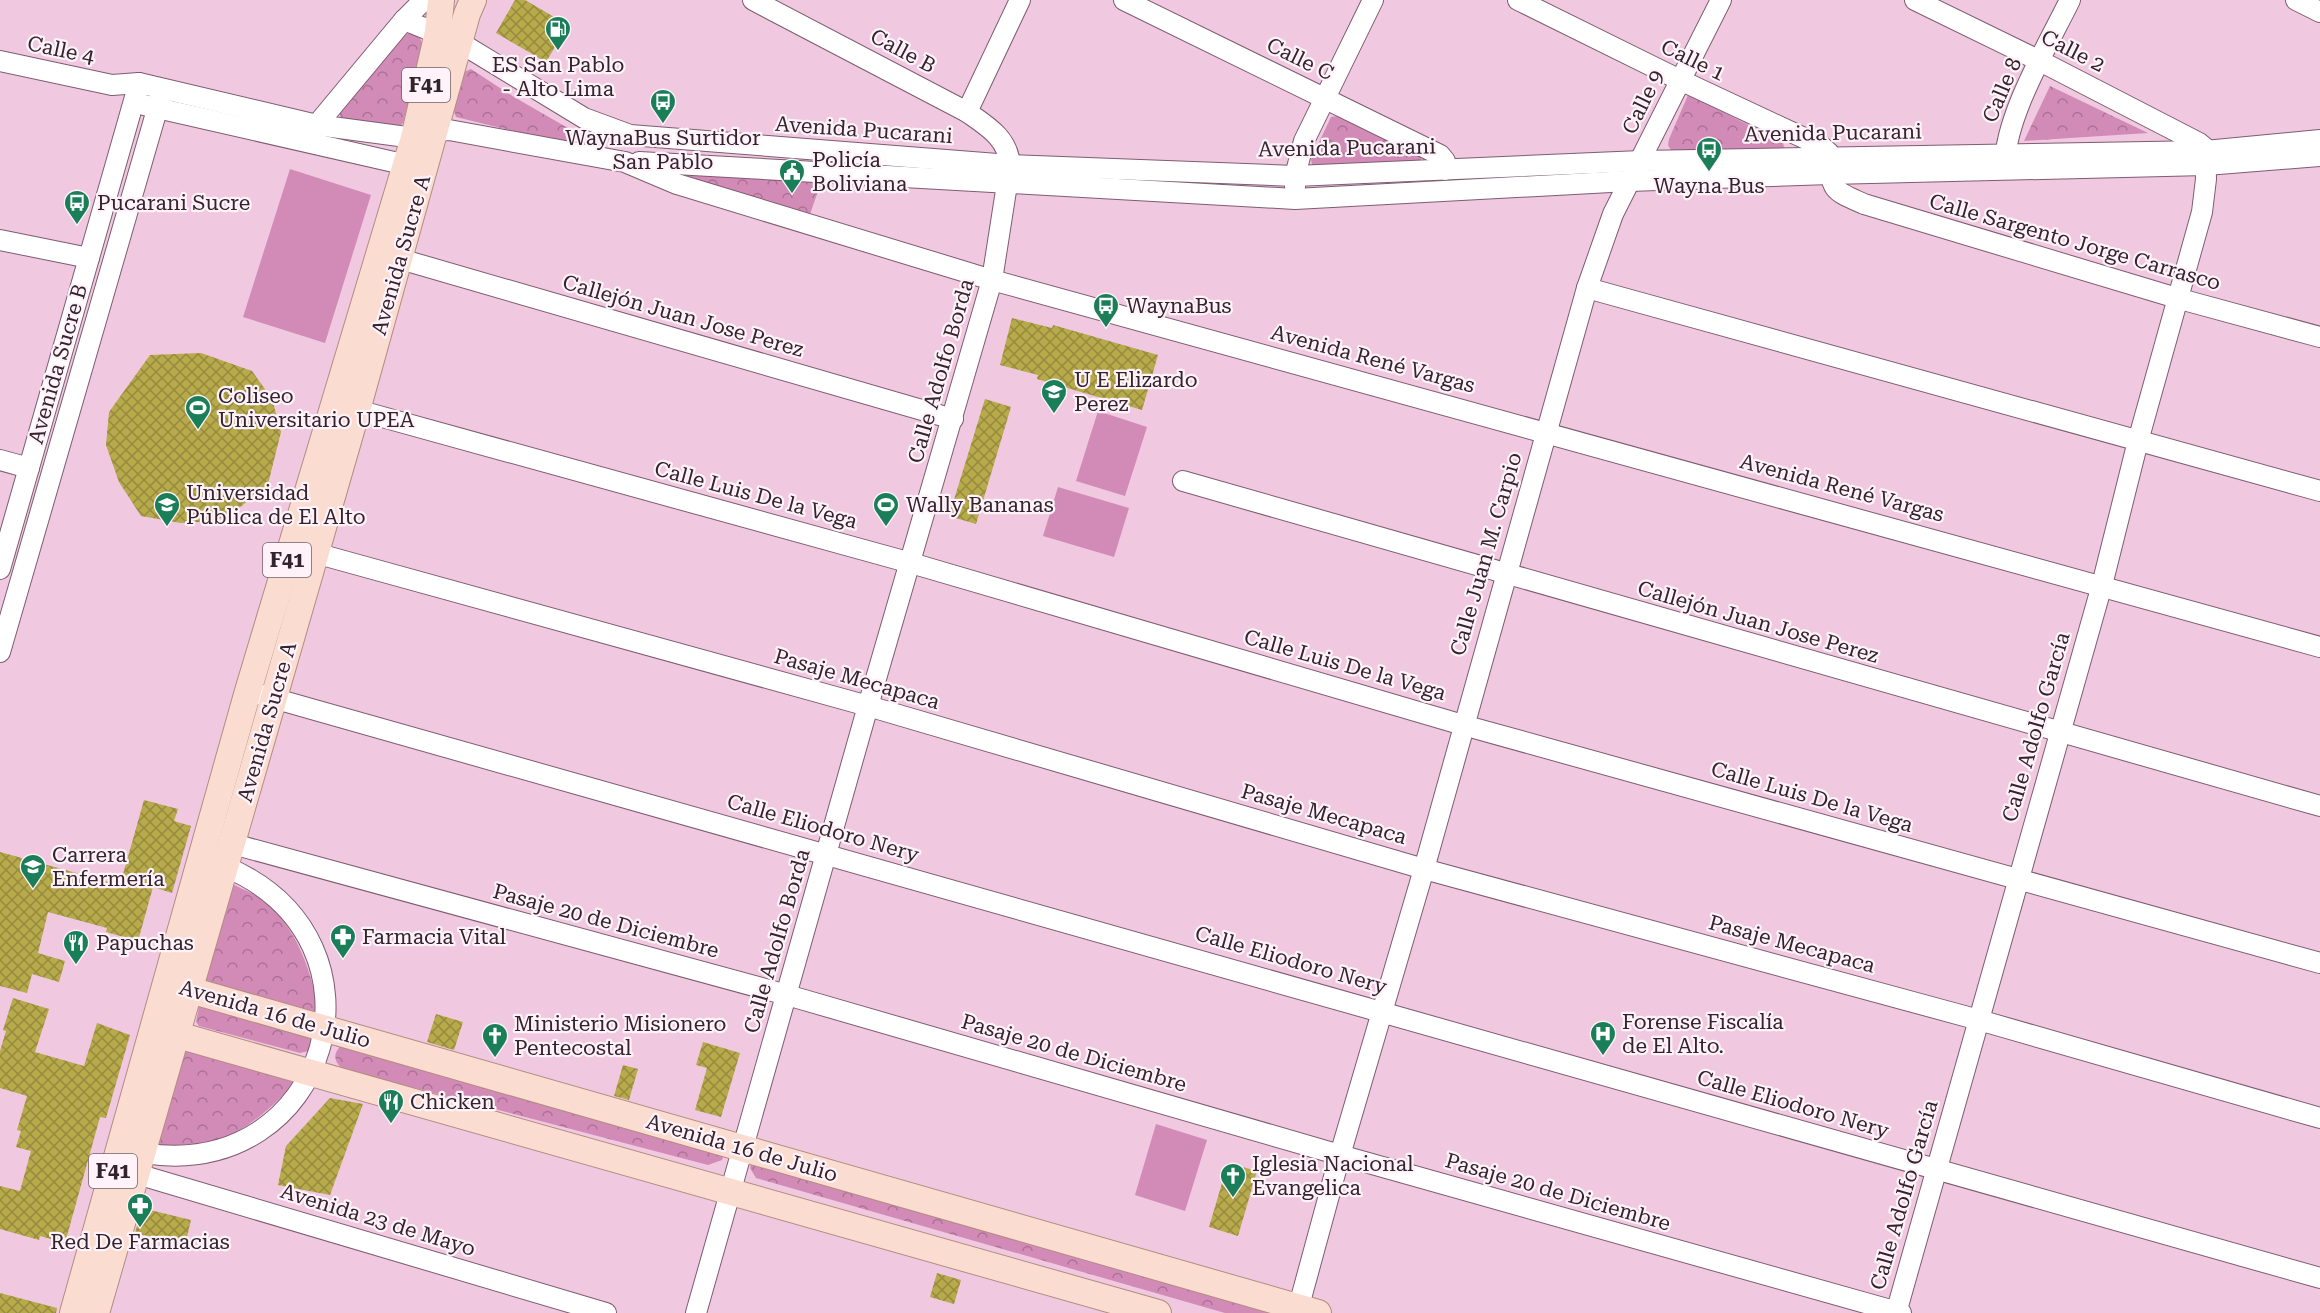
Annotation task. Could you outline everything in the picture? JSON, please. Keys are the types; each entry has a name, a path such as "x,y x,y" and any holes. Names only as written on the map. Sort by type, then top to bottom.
{"main road":[{"name":"F41","path":"441,0 449,37"},
{"name":"F41","path":"425,135 449,37 472,0"},
{"name":"Avenida Sucre A","path":"73,1313 166,1032 179,986 248,691 425,135"},
{"name":"Avenida Sucre A","path":"179,986 229,856 400,259 415,167"},
{"name":"Avenida 16 de Julio","path":"179,986 1305,1311"},
{"name":"Avenida Sucre A","path":"96,1313 140,1163 166,1032"},
{"path":"166,1032 1158,1313"}],"street":[{"path":"302,142 404,20 424,0"},
{"name":"Calle B","path":"753,0 966,112 991,129 1004,142 1009,153 1009,174"},
{"path":"966,112 1020,0"},
{"name":"Calle C","path":"1124,0 1440,155 1445,161 1446,170"},
{"path":"1295,199 1295,176 1305,141 1373,0"},
{"name":"Calle 1","path":"1518,0 1821,146 1827,150 1830,166"},
{"name":"Calle 9","path":"1641,161 1721,0"},
{"name":"Calle 2","path":"1914,0 2040,61 2199,143 2204,146 2206,158"},
{"name":"Calle 8","path":"2005,161 2011,124 2070,0"},
{"path":"2296,0 2320,12"},
{"name":"Avenida Pucarani","path":"404,20 449,37 584,118 630,135 1009,174 1295,199 1629,181 1830,166 2320,156"},
{"name":"Calle 4","path":"0,61 112,85"},
{"name":"Avenida René Vargas","path":"112,85 139,83 317,125 425,135 449,130 625,162 678,184 992,280 2320,647"},
{"name":"Avenida Sucre B","path":"0,569 139,83"},
{"path":"112,85 134,102 157,109 415,167"},
{"name":"Avenida Sucre B","path":"0,652 163,89"},
{"path":"625,162 630,135"},
{"name":"Avenida Pucarani","path":"2206,158 2320,140"},
{"name":"Calle Adolfo García","path":"1898,1312 2102,585 2138,441 2180,299 2202,212 2206,158"},
{"name":"Avenida Pucarani","path":"625,162 1009,174 1295,176 1641,161 1830,166"},
{"name":"Calle Juan M. Carpio","path":"1305,1311 1340,1155 1424,869 1545,431 1587,288 1613,214 1641,161"},
{"name":"Calle Sargento Jorge Carrasco","path":"1830,166 1830,181 1839,193 1864,204 2180,299 2320,337"},
{"name":"Calle Adolfo Borda","path":"696,1313 868,706 992,280 1009,174"},
{"path":"0,240 89,258"},
{"name":"Callejón Juan Jose Perez","path":"400,259 953,419"},
{"path":"1587,288 2320,491"},
{"name":"Calle Luis De la Vega","path":"357,410 911,563 1463,724 2320,963"},
{"path":"0,460 29,468"},
{"name":"Callejón Juan Jose Perez","path":"1184,481 1505,575 2320,806"},
{"name":"Pasaje Mecapaca","path":"315,553 868,706 1424,869 1979,1020 2320,1118"},
{"name":"Calle Eliodoro Nery","path":"248,691 2320,1278"},
{"path":"255,881 267,854"},
{"name":"Pasaje 20 de Diciembre","path":"229,856 267,854 787,995 1340,1155 1898,1312"},
{"path":"140,1163 160,1156 194,1156 227,1148 243,1141 258,1133 284,1111 311,1073 324,1028 325,990 321,971 311,945 297,920 284,905 229,856"},
{"name":"Avenida 23 de Mayo","path":"140,1163 606,1313"}],"green space":[{"path":"412,33 420,38 423,46 403,123 398,128 342,120 338,111 403,35"},
{"path":"471,69 514,97 601,147 600,152 456,117 454,111 464,72"},
{"path":"2050,86 2148,133 2024,141"},
{"path":"1688,95 1783,142 1784,148 1782,150 1672,152 1668,145 1669,139"},
{"path":"1337,116 1421,156 1421,162 1314,167 1311,159 1331,117"},
{"path":"290,169 371,195 325,343 243,317"},
{"path":"676,171 822,180 810,214 670,177"},
{"path":"1098,411 1147,427 1125,496 1076,481"},
{"path":"1058,487 1129,508 1114,557 1043,536"},
{"path":"234,885 253,894 272,909 292,934 306,963 315,993 319,1009 313,1015 208,986 203,979 228,889"},
{"path":"205,1005 312,1037 313,1045 309,1051 300,1053 199,1026 196,1022 199,1007"},
{"path":"342,1045 724,1153 722,1160 708,1165 343,1069 335,1057"},
{"path":"189,1047 296,1081 255,1120 228,1137 204,1145 157,1146 183,1051"},
{"path":"1156,1124 1207,1140 1185,1211 1135,1195"},
{"path":"752,1160 1270,1309 1270,1313 1225,1313 756,1178 750,1168"}],"building":[{"path":"515,0 525,0 568,25 546,62 496,33"},
{"path":"1012,318 1052,328 1053,325 1158,355 1142,410 1037,379 1038,375 1000,365"},
{"path":"201,353 252,371 272,399 281,432 268,484 238,509 215,521 181,523 141,516 119,482 106,445 109,412 150,355"},
{"path":"985,399 1011,407 976,524 949,516"},
{"path":"144,800 178,809 174,821 191,826 172,893 153,887 138,941 106,932 107,928 48,912 38,953 65,961 59,982 32,974 27,993 0,986 0,852 120,885"},
{"path":"13,998 49,1009 35,1052 84,1066 97,1023 130,1035 106,1118 100,1117 65,1243 40,1236 39,1240 0,1229 0,1186 20,1191 31,1151 16,1147 21,1131 17,1130 27,1096 0,1088 0,1051 6,1031 3,1030"},
{"path":"436,1014 463,1022 454,1050 427,1042"},
{"path":"703,1042 740,1053 721,1117 695,1110 707,1068 696,1065"},
{"path":"623,1065 638,1069 629,1100 614,1096"},
{"path":"330,1098 363,1104 330,1195 278,1185 286,1146"},
{"name":"Iglesia Nacional Evangelica","path":"1228,1163 1257,1171 1238,1236 1209,1227"},
{"path":"142,1208 191,1220 185,1245 135,1233"},
{"path":"937,1273 961,1280 954,1304 930,1297"},
{"path":"0,1293 57,1308 56,1313 0,1313"}],"place":[{"name":"ES San Pablo - Alto Lima","path":"558,52"},
{"name":"WaynaBus Surtidor San Pablo","path":"663,125"},
{"name":"Wayna Bus","path":"1709,173"},
{"name":"Policía Boliviana","path":"792,195"},
{"name":"Pucarani Sucre","path":"77,226"},
{"name":"WaynaBus","path":"1106,329"},
{"name":"U E Elizardo Perez","path":"1054,415"},
{"name":"Coliseo Universitario UPEA","path":"198,431"},
{"name":"Universidad Pública de El Alto","path":"167,528"},
{"name":"Wally Bananas","path":"886,528"},
{"name":"Carrera Enfermería","path":"33,890"},
{"name":"Farmacia Vital","path":"343,960"},
{"name":"Papuchas","path":"76,966"},
{"name":"Forense Fiscalía de El Alto.","path":"1603,1057"},
{"name":"Ministerio Misionero Pentecostal","path":"495,1059"},
{"name":"Chicken","path":"391,1125"},
{"name":"Iglesia Nacional Evangelica","path":"1233,1199"},
{"name":"Red De Farmacias","path":"140,1229"}]}
